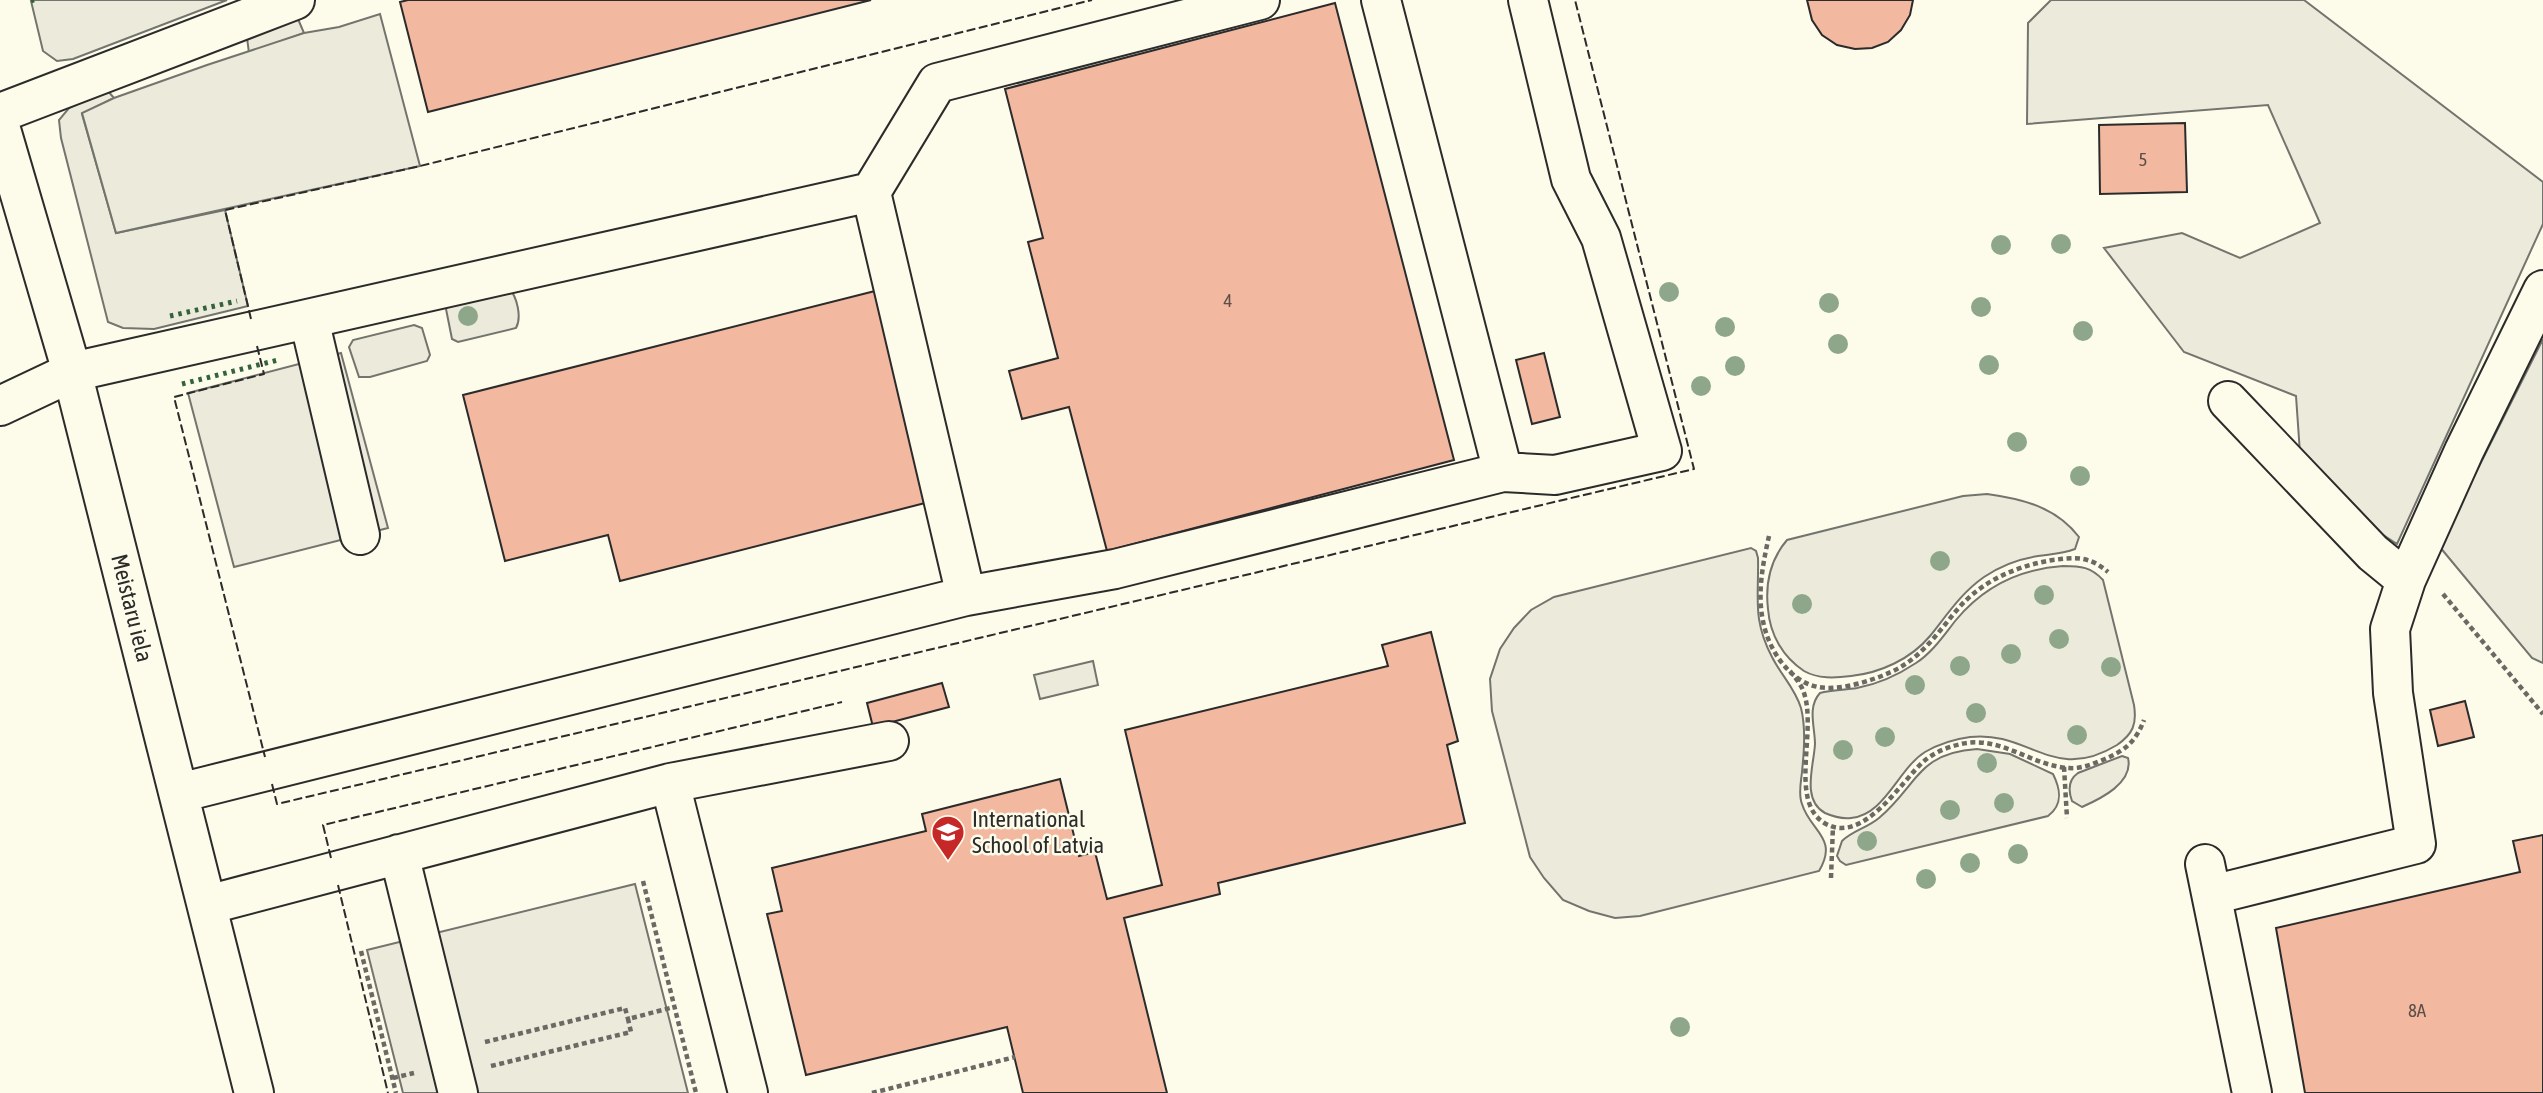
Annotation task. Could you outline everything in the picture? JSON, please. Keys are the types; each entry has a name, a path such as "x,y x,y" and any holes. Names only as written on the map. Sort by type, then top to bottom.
{"street":[{"path":"0,113 295,0"},
{"path":"966,596 871,192 937,83 1261,0"},
{"path":"1381,0 1503,472"},
{"path":"179,793 966,596 1115,569 1503,472 1555,475 1662,450 1601,239 1571,179 1528,0"},
{"name":"Meistaru iela","path":"0,126 72,372 254,1093"},
{"path":"0,405 72,372 871,192"},
{"path":"2252,1093 2208,879 2416,844 2393,692 2390,629 2406,580 2464,451 2543,290"},
{"path":"309,319 360,535"},
{"path":"2228,401 2373,553 2406,580"},
{"path":"207,905 670,783 889,741"},
{"path":"670,783 748,1093"},
{"path":"399,855 460,1072"}],"path":[{"path":"1769,536 1762,570 1762,620 1769,643 1790,671 1798,678 1818,687 1864,682 1893,671 1931,643 1976,591 2002,574 2030,564 2080,558 2095,561 2108,572"},
{"path":"2406,580 2440,590 2543,714"},
{"path":"1790,671 1802,688 1808,721 1805,790 1807,803 1815,815 1833,826 1854,826 1868,819 1924,761 1940,751 1962,743 2010,748 2052,765 2090,765 2131,746 2144,720"},
{"path":"2064,767 2067,818"},
{"path":"1831,878 1833,826"},
{"path":"643,881 696,1093"},
{"path":"361,951 396,1093"},
{"path":"628,1018 674,1007"},
{"path":"393,1078 460,1072 475,1070 631,1032 625,1008 469,1046 460,1072"},
{"path":"872,1093 1014,1058"}],"shaded area":[{"path":"227,0 73,59 57,61 43,51 31,1"},
{"path":"2051,0 2304,0 2543,182 2543,224 2397,544 2302,482 2296,396 2184,352 2104,248 2182,233 2240,258 2320,223 2268,105 2027,124 2028,23"},
{"path":"380,14 420,166 116,233 82,113 114,98 207,65 304,33 339,27"},
{"path":"298,19 304,33 249,53 247,38"},
{"path":"107,90 114,98 82,114 116,233 225,210 248,306 154,329 123,328 108,322 61,138 59,120 69,108"},
{"path":"509,288 518,307 516,328 458,342 452,339 446,309 448,302"},
{"path":"414,325 422,328 430,355 427,361 370,377 359,377 349,347 353,340"},
{"path":"2543,339 2543,663 2532,658 2439,546"},
{"path":"341,353 388,528 234,567 188,393"},
{"path":"1987,494 2026,502 2060,518 2079,537 2075,549 2023,559 1990,573 1961,597 1914,652 1873,672 1821,677 1804,671 1784,652 1769,619 1767,590 1773,564 1787,540 1963,496"},
{"path":"1751,548 1756,551 1758,558 1758,608 1762,631 1772,657 1801,708 1804,740 1800,796 1806,813 1825,842 1824,860 1819,871 1640,916 1615,918 1563,900 1530,857 1492,711 1490,679 1500,649 1514,628 1531,610 1554,597"},
{"path":"2063,566 2085,568 2103,580 2134,705 2133,728 2127,737 2095,756 2075,759 2058,758 1991,737 1958,739 1925,752 1915,760 1882,800 1863,815 1838,817 1825,813 1818,807 1813,800 1811,782 1815,744 1813,711 1820,693 1865,686 1902,671 1927,654 1967,608 1991,589 2018,575"},
{"path":"1093,661 1098,685 1040,699 1034,675"},
{"path":"1977,749 2010,754 2053,774 2059,797 2053,812 2048,816 1846,865 1840,861 1837,856 1842,841 1879,818 1930,764 1957,752"},
{"path":"2122,756 2128,758 2128,767 2126,775 2114,789 2082,807 2072,801 2070,786 2078,773"},
{"path":"635,884 688,1093 403,1093 367,950"}],"building":[{"path":"871,0 428,112 400,2"},
{"path":"1807,0 1913,0 1910,15 1901,30 1888,42 1872,48 1855,49 1837,45 1822,35 1812,20"},
{"path":"1335,3 1454,460 1107,551 1069,407 1022,419 1009,371 1058,358 1028,242 1043,238 1005,89"},
{"path":"2185,123 2187,192 2100,194 2099,125"},
{"path":"875,291 929,502 620,581 608,535 505,561 463,395"},
{"path":"1544,353 1560,417 1532,424 1516,360"},
{"name":"International School of Latvia","path":"1431,632 1458,741 1447,745 1465,823 1218,883 1220,894 1124,918 1167,1093 1023,1093 1007,1027 806,1075 767,914 782,911 772,868 926,831 922,814 1060,779 1079,856 1095,852 1107,899 1162,885 1125,730 1388,666 1382,645"},
{"path":"942,683 949,707 873,727 867,703"},
{"path":"2465,701 2474,737 2438,746 2430,710"},
{"path":"2543,835 2543,1093 2305,1093 2276,928 2520,872 2513,841"}],"hedge":[{"path":"170,316 237,301"},
{"path":"182,384 278,360"}],"fence":[{"path":"251,319 225,210 420,166 1092,0"},
{"path":"272,784 277,804 1694,469 1575,0"},
{"path":"257,346 264,374 174,397 265,757"},
{"path":"331,858 323,825 842,702"},
{"path":"338,885 388,1093"}],"place":[{"name":"International School of Latvia","path":"948,862"}]}
